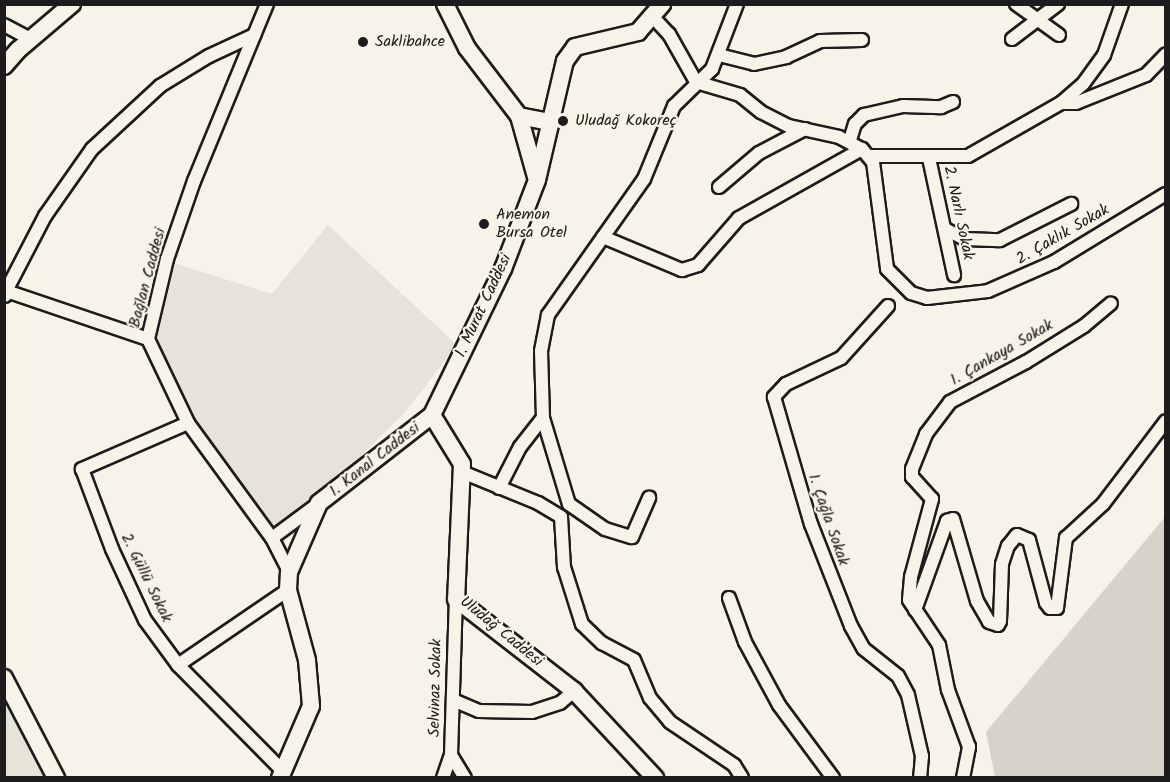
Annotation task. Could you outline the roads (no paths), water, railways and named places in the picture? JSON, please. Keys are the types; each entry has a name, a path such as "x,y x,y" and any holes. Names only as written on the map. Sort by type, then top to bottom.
{"main road":[{"path":"4,66 30,39 72,4"},
{"path":"445,4 467,48 519,116 537,180"},
{"name":"1. Murat Caddesi","path":"432,415 503,269 537,180 565,61 575,47 638,32 657,10"},
{"path":"519,116 551,122"},
{"name":"Uludağ Caddesi","path":"432,415 462,464 456,599 574,691 655,777"},
{"name":"1. Kanal Caddesi","path":"282,774 311,706 312,685 288,590 289,572 319,503 432,415"},
{"path":"4,678 56,777"}],"street":[{"name":"Bağlan Caddesi","path":"267,4 186,203 167,259 148,339 188,423 272,538 289,572"},
{"path":"649,498 632,537 605,529 569,504 543,418 541,351 548,315 644,179 674,106 696,82 712,69 737,4"},
{"path":"1016,4 1059,35"},
{"path":"1012,39 1039,21 1058,4"},
{"path":"603,237 682,270 698,265 739,218 865,152 929,158 968,156 1060,103 1083,84 1104,56 1122,4"},
{"path":"657,10 696,82 740,94 761,112 805,129 850,140 865,152"},
{"path":"4,25 30,39"},
{"path":"148,339 5,292 45,216 92,149 160,86 209,56 254,35"},
{"path":"719,55 754,64 786,57 820,41 862,40"},
{"path":"1060,103 1076,103 1146,75 1166,54"},
{"path":"850,140 855,124 864,115 903,106 942,107 953,102"},
{"path":"718,187 759,153 805,129"},
{"name":"2. Çaklık Sokak","path":"865,152 873,162 880,199 887,268 903,289 927,298 988,291 1054,262 1166,194"},
{"name":"2. Narlı Sokak","path":"929,158 954,275"},
{"path":"945,229 965,239 1000,240 1071,204"},
{"name":"1. Çankaya Sokak","path":"963,777 969,747 948,690 939,645 909,600 911,577 932,499 912,477 912,469 926,434 950,402 1026,362 1084,326 1111,303"},
{"name":"1. Çağla Sokak","path":"888,306 841,358 786,384 774,397 811,524 851,626 864,649 898,676 908,695 922,756 920,777"},
{"path":"499,488 520,447 543,418"},
{"path":"915,610 947,521 953,519 977,601 989,622 998,625 1000,621 1002,564 1017,535 1029,540 1046,603 1050,608 1058,608 1066,538 1103,504 1166,421"},
{"name":"2. Güllü Sokak","path":"188,423 82,469 112,549 145,620 178,665 282,774"},
{"path":"462,472 561,517"},
{"path":"272,538 319,503"},
{"path":"569,504 561,517 564,567 582,624 602,643 634,660 650,698 670,722 734,765 742,777"},
{"path":"178,665 288,590"},
{"path":"729,598 745,642 779,705 833,777"},
{"name":"Selvinaz Sokak","path":"443,777 451,756 456,599"},
{"path":"453,700 479,711 532,712 560,703 574,691"},
{"path":"451,756 465,777"}],"place":[{"name":"Saklibahce","path":"363,42"},
{"name":"Uludağ Kokoreç","path":"563,121"},
{"name":"Anemon Bursa Otel","path":"484,224"}]}
